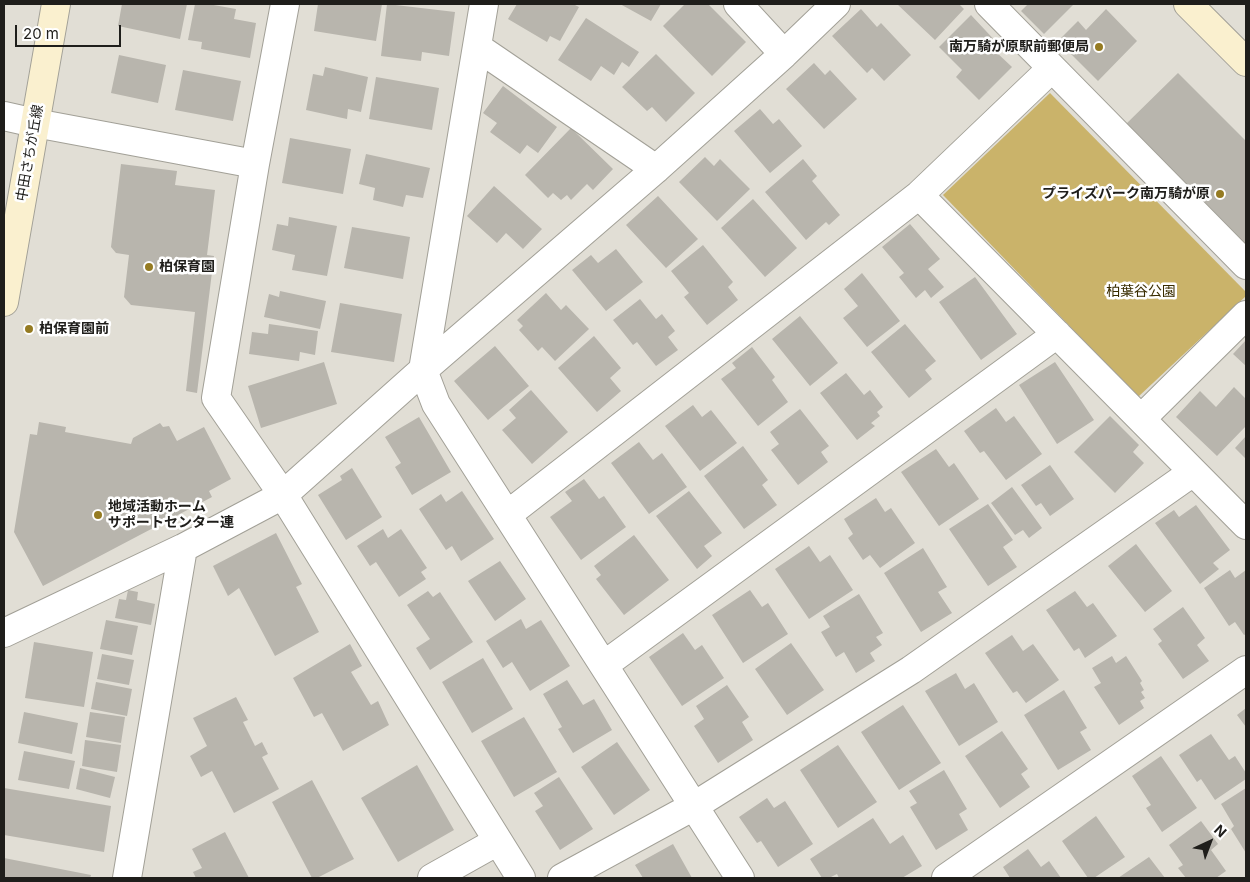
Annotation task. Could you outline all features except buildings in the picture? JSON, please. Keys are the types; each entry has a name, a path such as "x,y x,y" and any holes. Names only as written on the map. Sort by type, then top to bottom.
{"street":[{"name":"中田さちが丘線","path":"4,302 56,4"},
{"path":"285,4 255,164 216,398 283,495 521,878"},
{"path":"484,4 423,370 436,404 740,878"},
{"path":"738,4 784,54"},
{"path":"4,633 183,548 283,495 423,370 656,169 784,54 836,4"},
{"path":"989,4 1246,266"},
{"path":"1188,4 1246,62"},
{"path":"477,47 656,169"},
{"path":"507,515 920,195 1052,68"},
{"path":"4,116 255,164"},
{"path":"920,195 1246,525"},
{"path":"1141,419 1246,315"},
{"path":"604,665 1057,334"},
{"path":"562,878 694,806 911,670 1193,472"},
{"path":"127,878 183,548"},
{"path":"946,878 1246,670"},
{"path":"432,878 498,841"}],"green space":[{"name":"柏葉谷公園","path":"1050,93 1246,292 1246,296 1138,397 943,195"}],"place":[{"name":"南万騎が原駅前郵便局","path":"1099,47"},
{"name":"プライズパーク南万騎が原","path":"1220,194"},
{"name":"柏保育園","path":"149,267"},
{"name":"柏保育園前","path":"29,329"},
{"name":"地域活動ホーム サポートセンター連","path":"98,515"}]}
